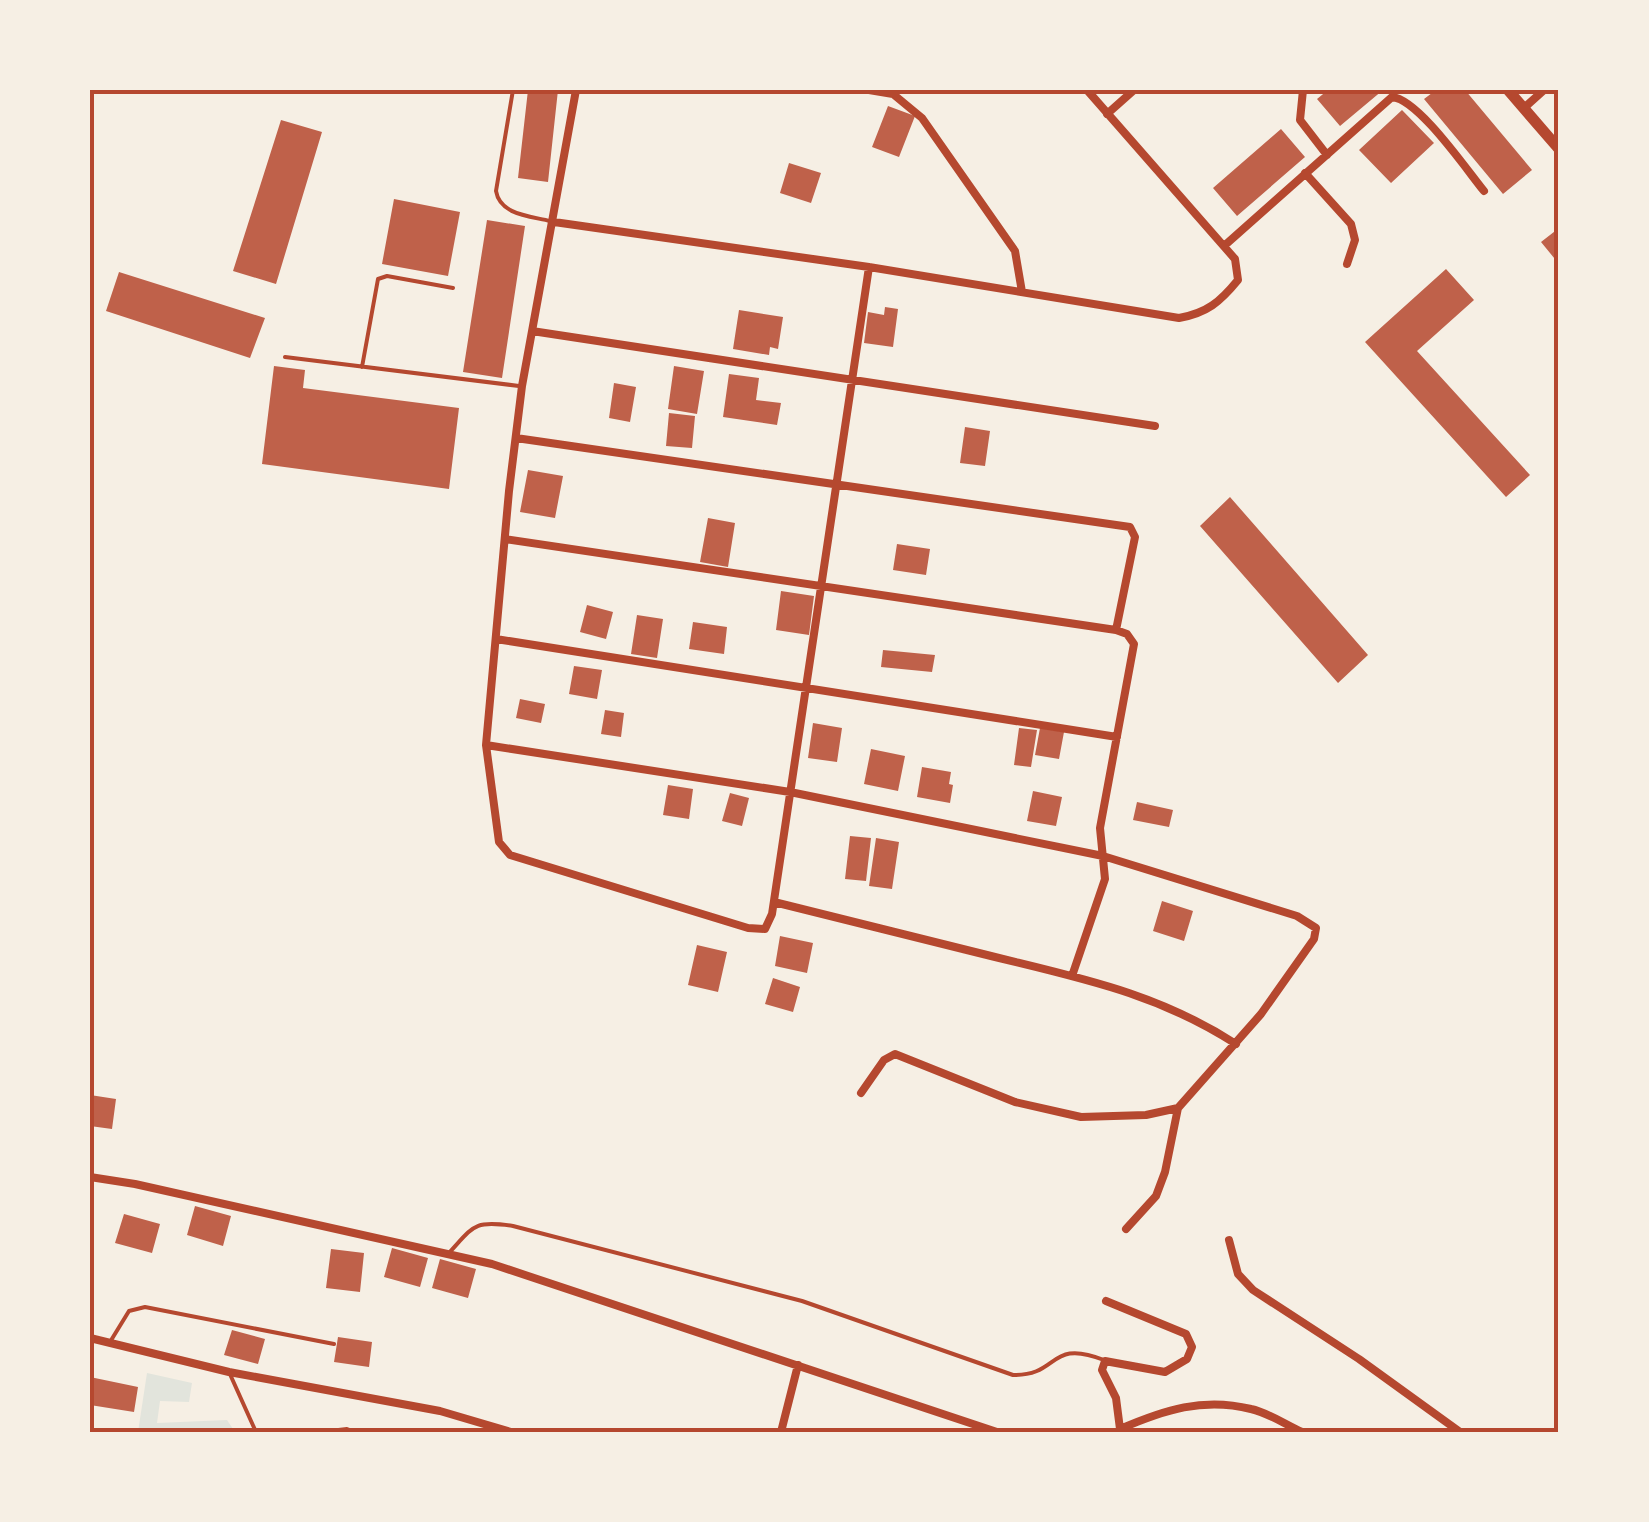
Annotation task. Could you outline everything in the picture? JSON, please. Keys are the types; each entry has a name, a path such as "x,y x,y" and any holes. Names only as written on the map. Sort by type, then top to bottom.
{"main road":[{"path":"1508,90 1559,150"}],"street":[{"path":"576,90 522,386 486,745 499,842 510,855 748,928 765,928 774,902 870,267"},
{"path":"868,90 894,92 922,118 1015,251 1022,292"},
{"path":"554,222 870,267 1179,318 1203,314 1222,300 1238,280 1235,260 1087,90"},
{"path":"1107,114 1134,90"},
{"path":"1303,90 1300,120 1327,154"},
{"path":"1524,108 1544,90"},
{"path":"1224,246 1392,97 1402,98 1419,114 1484,191"},
{"path":"1306,174 1351,224 1356,240 1348,264"},
{"path":"532,331 1156,426"},
{"path":"516,438 1130,527 1135,537 1116,630"},
{"path":"505,540 1127,634 1134,644 1100,828 1105,879 1072,976"},
{"path":"496,640 1117,737"},
{"path":"486,745 790,792 1103,856 1297,916 1316,928 1314,939 1261,1014 1178,1108 1156,1196 1126,1229"},
{"path":"774,902 1072,976 1164,1004 1236,1044"},
{"path":"861,1093 884,1060 895,1054 1015,1102 1081,1118 1146,1116 1178,1108"},
{"path":"90,1177 492,1264 997,1432"},
{"path":"1229,1240 1238,1274 1253,1290 1359,1358 1460,1432"},
{"path":"1106,1301 1186,1334 1192,1347 1187,1359 1165,1372 1105,1361 1102,1370 1116,1398 1119,1430 1170,1408 1204,1404 1252,1409 1302,1432"},
{"path":"90,1338 229,1372 440,1412 511,1432"},
{"path":"780,1432 798,1365"}],"lane":[{"path":"513,90 496,192 498,202 506,209 554,222"},
{"path":"362,366 378,279 387,276 453,288"},
{"path":"285,357 522,386"},
{"path":"448,1254 472,1228 485,1222 499,1224 802,1300 1013,1375 1032,1375 1064,1353 1083,1352 1105,1361"},
{"path":"110,1342 129,1311 145,1306 334,1344"},
{"path":"229,1372 256,1432"},
{"path":"321,1432 355,1432"}],"shaded area":[{"path":"147,1373 192,1383 189,1402 160,1401 157,1423 227,1420 235,1432 138,1432"}],"building":[{"path":"528,90 558,90 548,182 518,178"},
{"path":"1328,90 1383,90 1340,126 1317,99"},
{"path":"1436,90 1465,90 1532,170 1503,194 1424,99"},
{"path":"888,106 915,116 899,157 872,147"},
{"path":"1402,110 1434,143 1391,183 1359,150"},
{"path":"281,120 322,132 276,284 233,271"},
{"path":"1281,129 1305,157 1237,216 1213,188"},
{"path":"789,163 821,173 811,203 780,193"},
{"path":"394,199 460,212 448,276 382,264"},
{"path":"487,220 525,226 502,378 463,372"},
{"path":"1559,228 1559,264 1541,242"},
{"path":"1446,269 1474,300 1417,351 1530,475 1506,497 1365,342"},
{"path":"119,272 265,318 250,358 106,311"},
{"path":"885,307 898,309 893,347 864,343 868,312 884,315"},
{"path":"739,310 783,317 778,349 770,347 769,355 733,349"},
{"path":"274,366 305,370 303,388 459,408 449,489 262,464"},
{"path":"674,366 704,371 697,414 668,409"},
{"path":"729,374 759,378 756,400 781,403 777,425 723,417"},
{"path":"614,383 636,387 630,422 609,418"},
{"path":"669,413 695,416 692,448 666,446"},
{"path":"965,427 990,431 985,466 960,463"},
{"path":"528,470 563,476 555,518 520,512"},
{"path":"1230,497 1368,655 1338,683 1200,526"},
{"path":"708,518 735,523 728,567 700,562"},
{"path":"897,544 930,549 926,575 893,570"},
{"path":"781,591 814,596 809,635 776,630"},
{"path":"587,605 613,612 606,639 580,632"},
{"path":"637,615 663,619 657,658 631,654"},
{"path":"693,622 727,627 724,654 689,649"},
{"path":"883,650 935,655 932,672 881,667"},
{"path":"574,666 602,670 597,699 569,694"},
{"path":"520,699 545,704 541,723 516,718"},
{"path":"605,710 624,713 621,737 601,734"},
{"path":"813,723 842,728 837,762 808,758"},
{"path":"1019,728 1037,730 1031,767 1014,765"},
{"path":"1040,728 1064,732 1059,759 1035,755"},
{"path":"871,749 905,756 898,791 864,784"},
{"path":"922,767 951,772 950,803 917,797"},
{"path":"668,785 693,789 689,819 663,815"},
{"path":"1033,791 1062,797 1056,826 1027,821"},
{"path":"730,793 749,798 742,826 722,821"},
{"path":"1137,802 1173,810 1169,827 1133,820"},
{"path":"850,836 871,838 866,881 845,879"},
{"path":"876,838 899,842 892,889 869,886"},
{"path":"1162,901 1193,911 1184,941 1153,931"},
{"path":"780,936 813,943 807,973 775,966"},
{"path":"697,945 727,952 718,992 688,985"},
{"path":"773,978 800,987 793,1012 765,1004"},
{"path":"90,1095 116,1099 112,1129 90,1126"},
{"path":"195,1206 231,1216 223,1246 187,1235"},
{"path":"124,1214 160,1224 152,1253 115,1243"},
{"path":"392,1248 428,1258 420,1287 384,1277"},
{"path":"331,1249 364,1253 360,1292 326,1288"},
{"path":"440,1259 476,1269 468,1298 432,1288"},
{"path":"232,1330 265,1339 258,1364 224,1355"},
{"path":"338,1337 372,1342 369,1367 334,1362"},
{"path":"90,1377 138,1387 134,1412 90,1405"}]}
